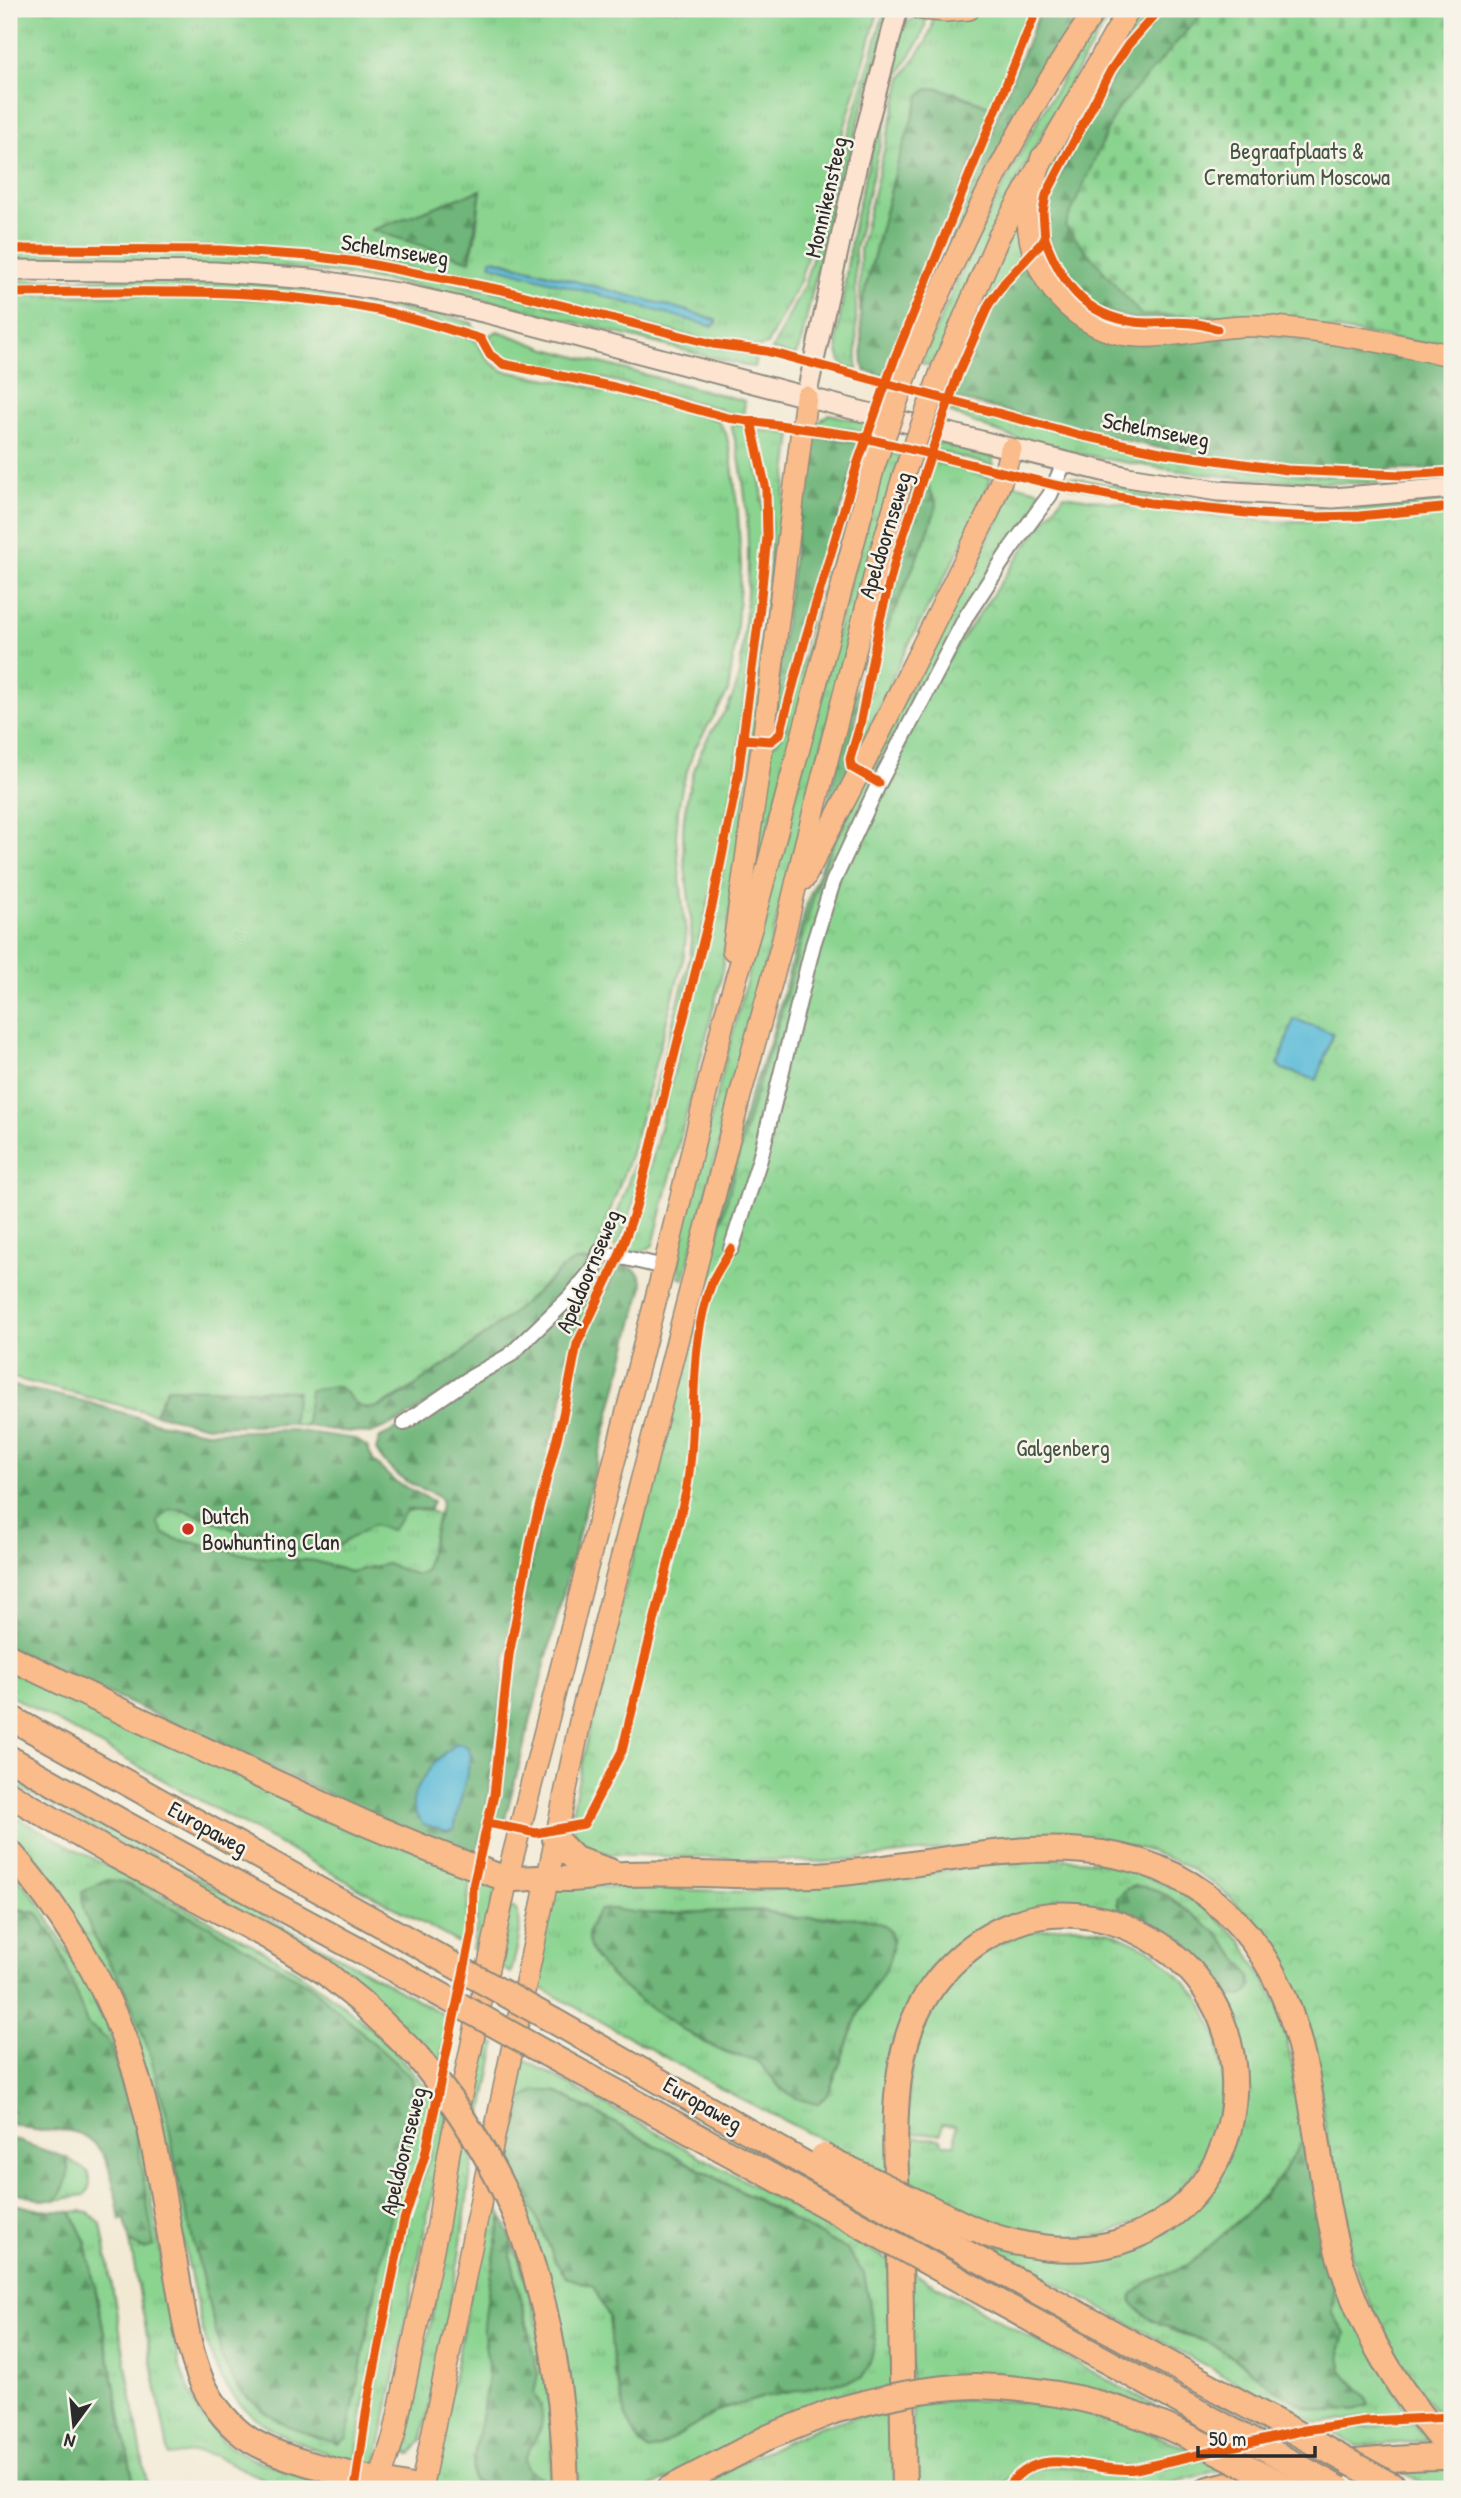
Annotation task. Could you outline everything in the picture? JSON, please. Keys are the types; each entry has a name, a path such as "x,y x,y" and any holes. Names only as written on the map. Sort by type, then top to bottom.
{"highway":[{"path":"9,1657 309,1798 408,1842 507,1879 547,1877 569,1880 621,1874 824,1875 997,1853 1071,1848 1139,1860 1197,1888 1221,1906 1251,1938 1279,1983 1301,2043 1323,2185 1342,2267 1364,2320 1409,2402 1452,2452"},
{"name":"Europaweg","path":"9,1717 668,2084 824,2165 974,2257 1398,2489"},
{"name":"Europaweg","path":"9,1758 1340,2489"},
{"path":"9,1794 116,1856 270,1938 323,1971 360,2001 417,2056 464,2116 501,2182 538,2280 548,2317 559,2389 566,2483"},
{"path":"555,1839 575,1859 621,1874"},
{"path":"9,1851 59,1913 87,1957 114,2013 148,2118 184,2314 196,2368 207,2394 237,2431 276,2452 378,2484 421,2489"},
{"path":"824,2165 934,2212 973,2229 1012,2242 1078,2249 1110,2244 1141,2234 1180,2206 1204,2180 1217,2159 1230,2126 1234,2089 1231,2046 1222,2017 1200,1980 1161,1945 1130,1928 1098,1918 1058,1914 1005,1927 975,1944 944,1972 918,2010 910,2028 901,2068 896,2132 904,2489"},
{"path":"669,2489 769,2437 834,2411 887,2396 947,2387 976,2386 1026,2389 1093,2402 1163,2424 1292,2489"},
{"path":"1208,2489 1284,2472 1336,2464 1452,2457"}],"main road":[{"name":"Monnikensteeg","path":"806,397 858,160 898,9"},
{"path":"921,9 969,9"},
{"name":"Apeldoornseweg","path":"378,2484 394,2436 438,2225 449,2152 507,1879 664,1267 724,1019 751,929 874,466 911,362 951,268 1003,163 1049,80 1096,9"},
{"name":"Apeldoornseweg","path":"421,2489 555,1839 609,1601 794,896 876,571 904,474 942,369 999,236 1129,9"},
{"path":"1042,157 1029,210 1034,250 1043,273 1055,292 1069,309 1089,323 1116,333 1140,336 1247,325 1281,327 1452,355"},
{"name":"Schelmseweg","path":"9,270 215,272 311,279 357,286 487,313 1064,463 1127,477 1218,491 1333,498 1452,488"},
{"path":"724,1019 763,741 806,397"},
{"path":"794,896 878,736 989,511 1011,449"}],"street":[{"path":"731,1249 760,1158 813,946 834,882 879,783 967,615 1050,495 1064,463"},
{"name":"Apeldoornseweg","path":"404,1423 470,1378 510,1355 570,1297 595,1267 600,1252 664,1267"}],"green space":[{"path":"9,9 879,9 800,281 767,345 760,347 713,342 503,287 364,260 220,247 9,246","holes":["481,190 475,240 469,260 373,230","495,259 716,320 714,326 492,265 490,263"]},
{"path":"885,9 891,9 821,252 801,343 795,356 772,350 805,283"},
{"path":"1000,9 1034,9 994,108 954,92 916,106 898,162 860,310 860,249 902,78 926,42 933,16 963,16"},
{"path":"1041,9 1084,9 953,243 946,240"},
{"path":"1108,9 1114,9 1019,177 933,367 921,363 983,226 1029,137 1053,94"},
{"path":"1136,9 1155,9 1107,70 1048,183 1041,203 1040,234 1035,219 1044,181"},
{"path":"1164,9 1214,9 1302,305 1211,323 1182,318 1134,319 1106,312 1077,293 1058,264 1047,232 1049,196 1121,61"},
{"name":"Begraafplaats & Crematorium Moscowa","path":"1206,9 1452,9 1452,348 1250,316 1141,315 1065,226 1116,111"},
{"path":"926,16 922,35 894,86 855,249 857,369 842,365 837,338 853,227 901,32 911,20"},
{"path":"938,88 994,108 884,376 865,371 863,366 860,310 898,162 920,95 928,89"},
{"path":"481,190 470,261 372,230"},
{"path":"1021,214 1028,252 995,293 969,339 982,298"},
{"path":"129,251 256,255 363,266 502,293 712,347 757,353 754,367 745,366 500,303 342,274 290,268 9,263 9,252"},
{"path":"1029,259 1086,328 1249,332 1452,361 1452,468 1344,470 1201,456 953,398 991,306"},
{"path":"183,279 311,289 380,301 472,323 476,334 395,311 323,299 233,291 9,290 9,280"},
{"path":"144,295 284,300 368,311 469,338 475,340 490,362 503,371 577,384 717,420 726,433 731,456 741,568 736,639 728,692 694,750 682,787 678,811 676,838 686,936 684,956 632,1150 592,1261 564,1267 494,1330 406,1392 376,1408 362,1407 349,1401 345,1392 311,1390 306,1426 292,1424 297,1391 163,1395 155,1414 9,1377 9,296"},
{"path":"498,331 547,349 745,401 743,416 615,381 506,360 495,352 489,340 490,335"},
{"path":"952,403 1084,438 1200,463 1344,477 1452,475 1452,480 1327,483 1165,469 1066,451 1009,436 949,412"},
{"path":"829,414 867,423 864,432 815,425"},
{"path":"731,425 748,425 750,430 762,491 764,537 735,775 708,905 633,1206 617,1250 610,1239 611,1232 638,1153 690,958 691,921 683,847 689,790 701,752 732,699 741,662 748,553 742,475"},
{"path":"758,430 792,434 754,735 749,732 748,727 771,548 769,489"},
{"path":"810,435 860,443 778,731 775,736 769,738"},
{"path":"937,442 992,457 994,466 934,450"},
{"path":"889,453 901,456 837,686 684,1279 678,1277 682,1229 860,544"},
{"path":"931,461 991,478 966,537 907,648 853,762 864,721 876,654 937,505 925,479"},
{"path":"862,463 866,464 839,557 743,928 771,745 783,734 816,613"},
{"path":"911,476 918,477 883,594 847,761 850,772 815,849"},
{"path":"1070,477 1161,494 1252,506 1348,509 1452,500 1452,504 1357,514 1249,511 1070,486 1067,483"},
{"path":"925,479 937,505 876,654 889,596"},
{"path":"1014,484 1042,491 1037,499 1040,501 879,773 867,772 995,526"},
{"name":"Galgenberg","path":"1064,495 1189,514 1273,522 1404,518 1452,513 1452,2411 1435,2411 1422,2393 1386,2335 1358,2274 1336,2193 1311,2037 1290,1980 1277,1956 1245,1913 1205,1878 1154,1853 1123,1844 1075,1838 1060,1837 825,1862 610,1854 582,1843 574,1831 574,1801 596,1698 750,1113 820,874 863,784 1027,544"},
{"path":"753,743 721,978 653,1245 639,1252 624,1252 640,1208 715,907 746,745"},
{"path":"849,805 707,1290 700,1286 749,1099 770,1043 807,903 826,853"},
{"path":"575,1261 592,1261 592,1265 509,1352 402,1420 371,1433 306,1426 310,1390 337,1387 346,1392 357,1405 369,1408 391,1401 483,1337 564,1267"},
{"path":"602,1264 608,1264 607,1272 574,1343 529,1534 506,1654 486,1815 476,1854 465,1857 9,1648 9,1385 83,1401 154,1422 206,1432 291,1430 355,1439 367,1447 374,1462 394,1481 433,1501 430,1509 407,1510 392,1530 373,1525 334,1548 298,1550 256,1538 184,1510 170,1509 157,1522 164,1534 176,1539 256,1557 315,1561 350,1572 387,1564 416,1575 425,1571 442,1501 434,1494 406,1481 389,1467 376,1450 380,1437 441,1403 470,1382"},
{"path":"620,1264 636,1271 643,1285 504,1823 493,1818 513,1657 536,1536 581,1346"},
{"path":"167,1388 297,1391 292,1424 207,1426 155,1414"},
{"path":"170,1509 191,1513 242,1533 260,1537 371,1525 404,1512 421,1509 438,1515 425,1571 416,1575 387,1564 350,1572 315,1561 256,1557 176,1539 164,1534 157,1522"},
{"path":"9,1666 471,1873 464,1946 9,1695"},
{"path":"9,1774 450,2018 439,2069 258,1920 9,1782"},
{"path":"9,1813 282,1962 346,2007 405,2063 433,2097 421,2153 401,2218 367,2383 356,2461 337,2457 284,2436 250,2414 226,2386 202,2328 160,2132 41,1873 9,1837","holes":["123,1882 313,1988 412,2078 417,2117 386,2235 347,2438 338,2444 223,2361 178,2179 167,2115 148,2048 126,1991 92,1933"]},
{"path":"1051,1858 1113,1863 1190,1894 1241,1940 1280,2008 1307,2134 1277,2181 1246,2214 1190,2264 1147,2282 1170,2330 1212,2344 1306,2407 1356,2410 1369,2404 1365,2395 1342,2371 1341,2348 1345,2333 1333,2314 1334,2275 1408,2414 1317,2423 1296,2412 1292,2413 995,2250 997,2245 1098,2255 1225,2162 1217,1991 1248,1992 1251,1985 1250,1976 1217,1933 1168,1896 1146,1887 1117,1904 1125,1916 1080,1908 933,1972 889,2174 726,2091 534,1984 554,1885 749,1892 797,1885 888,1880 998,1862","holes":["614,1909 636,1914 761,1910 798,1918 835,1916 884,1969 859,2012 828,2095 781,2089 757,2060 731,2055 696,2038 651,2008 610,1974 596,1958 589,1944 590,1926 601,1910"]},
{"path":"9,1867 38,1901 102,2009 139,2123 179,2365 199,2413 223,2442 250,2458 342,2489 278,2489 272,2483 213,2455 198,2452 169,2456 130,2242 143,2249 100,2032 87,2024 58,1944 25,1910 15,1909 9,1902"},
{"path":"479,1877 497,1884 481,1954 472,1949 477,1925 475,1905"},
{"path":"105,1880 123,1882 209,1926 313,1988 412,2078 417,2117 386,2235 347,2438 338,2444 288,2427 262,2410 239,2390 223,2361 178,2179 167,2115 148,2048 126,1991 92,1933 83,1908 82,1892"},
{"path":"1134,1886 1146,1887 1168,1896 1217,1933 1250,1976 1251,1985 1248,1992 1242,1996 1217,1991 1125,1916 1119,1909 1117,1898 1126,1889"},
{"path":"9,1902 15,1909 37,1913 58,1944 87,2024 107,2039 133,2113 154,2246 144,2249 130,2242 125,2219 120,2220 108,2165 94,2143 83,2135 69,2131 41,2131 9,2123"},
{"path":"509,1908 515,1908 520,1923 511,1973 495,1964"},
{"path":"600,1910 666,1914 757,1911 794,1918 866,1919 888,1929 892,1938 890,1958 862,2006 828,2095 817,2104 792,2096 779,2086 758,2062 727,2053 712,2045 671,2022 628,1991 596,1959 588,1939 592,1921"},
{"path":"1074,1926 1111,1932 1155,1952 1199,1997 1217,2036 1224,2089 1220,2118 1206,2155 1181,2190 1144,2220 1106,2234 1083,2238 1056,2237 1002,2227 907,2183 907,2137 941,2139 942,2144 955,2144 956,2125 942,2124 941,2134 907,2133 909,2086 914,2058 935,2003 951,1981 970,1963 992,1948 1044,1929"},
{"path":"481,2036 496,2044 480,2128 467,2106"},
{"path":"519,2057 891,2261 893,2386 645,2489 575,2489 498,2159","holes":["555,2091 786,2215 861,2378 765,2397 720,2410 658,2448 616,2378 609,2316 593,2286 566,2277 555,2261 541,2226"]},
{"path":"536,2091 555,2091 846,2249 864,2274 876,2340 862,2378 765,2397 720,2410 649,2451 640,2443 626,2417 613,2362 609,2316 593,2286 566,2277 555,2261 541,2226 513,2174 507,2147 518,2101"},
{"path":"440,2106 448,2116 376,2466 365,2463 375,2385 409,2220 430,2156"},
{"path":"1307,2134 1334,2275 1333,2314 1345,2333 1341,2348 1342,2371 1365,2395 1369,2405 1346,2411 1321,2410 1293,2400 1223,2351 1159,2323 1131,2302 1132,2295 1147,2282 1190,2264 1246,2214 1277,2181"},
{"path":"461,2137 473,2158 458,2263 422,2440 411,2454 407,2453 409,2430 450,2227"},
{"path":"9,2138 67,2158 66,2181 55,2200 41,2200 9,2190"},
{"path":"67,2158 87,2171 89,2187 84,2196 55,2200 66,2180"},
{"path":"491,2191 502,2216 489,2284 484,2329 488,2377 472,2470 473,2481 497,2489 444,2489 432,2483"},
{"path":"9,2203 40,2210 71,2212 86,2243 135,2489 9,2489"},
{"path":"71,2212 90,2214 101,2224 148,2489 135,2489 86,2243"},
{"path":"502,2216 512,2241 511,2258 538,2374 534,2394 542,2412 540,2428 524,2459 527,2469 551,2484 551,2489 497,2489 473,2481 474,2454 488,2375 485,2313"},
{"path":"512,2241 534,2309 544,2359 552,2430 551,2484 527,2469 524,2459 541,2428 541,2405 534,2394 530,2333 511,2258"},
{"path":"908,2270 1189,2425 1164,2418 911,2384"},
{"path":"956,2400 1046,2404 1075,2409 1120,2422 1193,2451 1124,2467 1042,2458 1027,2463 1014,2472 1001,2489 914,2489 912,2404"},
{"path":"893,2407 895,2489 689,2489 821,2426"},
{"path":"1413,2423 1428,2441 1356,2446 1329,2430"},
{"path":"1200,2458 1223,2469 1148,2489 1011,2489 1024,2476 1050,2466 1124,2474"},
{"path":"1452,2468 1452,2489 1432,2489 1398,2469"}],"water":[{"path":"491,259 688,311 716,320 717,323 711,326 491,265"},
{"path":"1294,1019 1333,1033 1317,1080 1282,1069 1278,1065"},
{"path":"459,1743 467,1746 471,1756 454,1829 446,1831 423,1824 414,1809 414,1797 430,1769 445,1752"}],"cycle path":[{"path":"743,739 771,741 780,734 858,462 895,358 1037,9"},
{"path":"879,783 851,767 850,759 860,725 880,620 896,557 958,374 989,304 1005,282 1045,239 1043,212 1046,195 1111,70 1128,45 1160,9"},
{"path":"1045,239 1061,273 1082,299 1095,309 1127,321 1189,323 1217,329"},
{"path":"9,249 220,250 311,256 364,263 502,290 713,344 766,351 1079,435 1165,453 1287,470 1401,475 1452,472"},
{"path":"9,293 233,293 367,308 481,339 490,355 503,364 614,387 728,418 857,436 1055,485 1150,503 1313,517 1359,516 1452,507"},
{"path":"355,2489 368,2401 404,2220 425,2155 472,1932 473,1886 494,1795 509,1655 532,1535 563,1415 577,1344 619,1256 636,1207 712,906 738,776 767,537 766,490 751,421"},
{"path":"488,1823 536,1833 584,1824 622,1751 686,1492 696,1360 704,1307 712,1282 731,1249"},
{"path":"1006,2489 1019,2474 1034,2465 1049,2462 1136,2469 1305,2430 1366,2421 1452,2417"}],"place":[{"name":"Dutch Bowhunting Clan","path":"188,1529"}]}
